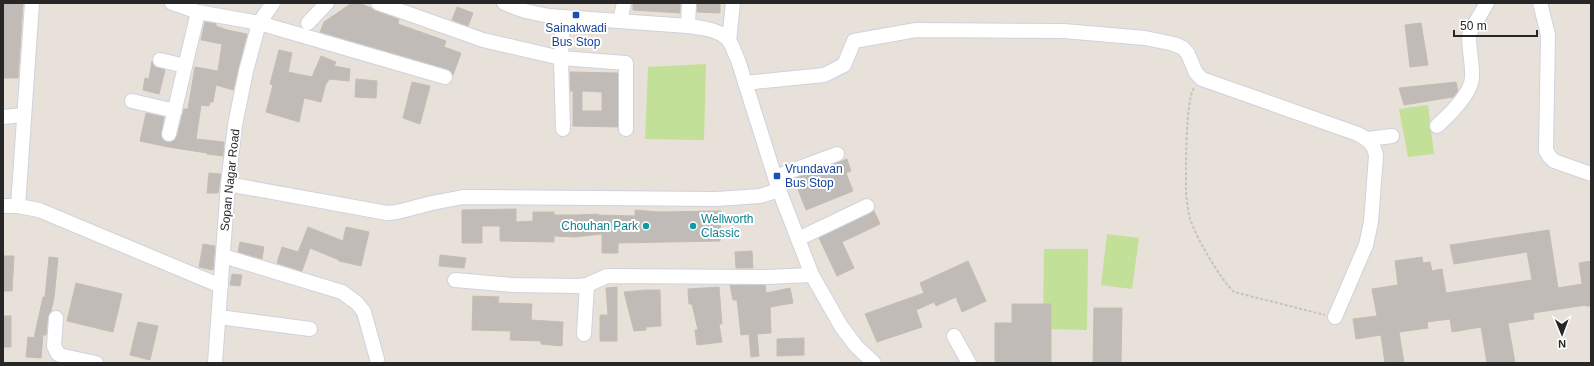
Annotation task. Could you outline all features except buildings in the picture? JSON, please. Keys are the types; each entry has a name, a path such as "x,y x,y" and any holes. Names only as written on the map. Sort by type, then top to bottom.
{"street":[{"path":"18,206 32,3"},
{"path":"172,3 198,12 259,23 445,77"},
{"path":"259,23 266,3"},
{"name":"Sopan Nagar Road","path":"215,363 228,184 235,125 246,71 259,23 273,3"},
{"path":"308,23 327,3"},
{"path":"378,3 483,40 561,58 626,63 626,129"},
{"path":"504,3 526,7 549,16 688,26 707,29 719,34 729,41 738,60 777,183 812,275 841,326 856,346 874,363"},
{"path":"620,21 624,3"},
{"path":"688,26 690,3"},
{"path":"729,41 732,3"},
{"path":"1437,126 1462,98 1470,85 1472,78 1468,37 1487,3"},
{"path":"1540,3 1548,35 1546,151 1554,161 1591,174"},
{"path":"169,134 198,12"},
{"path":"563,17 561,58 563,129"},
{"path":"745,83 824,75 844,65 854,41 916,30 1064,31 1145,38 1174,44 1183,48 1188,54 1196,72 1202,79 1358,134 1368,139 1374,147 1376,156 1371,222 1366,245 1361,260 1335,318"},
{"path":"160,60 185,66"},
{"path":"132,101 175,111"},
{"path":"3,117 25,111"},
{"path":"1368,139 1392,136"},
{"path":"228,184 387,213 463,197 716,199 760,196 777,183 837,154"},
{"path":"3,206 18,206 39,210 221,286"},
{"path":"798,240 867,206"},
{"path":"223,256 342,292 357,303 364,312 377,359"},
{"path":"455,280 521,285 578,286 587,285 607,276 767,277 812,275"},
{"path":"584,334 587,285"},
{"path":"219,317 310,329"},
{"path":"56,318 54,346 58,354 96,363"},
{"path":"954,336 969,363"}],"path":[{"path":"1202,79 1192,90 1189,102 1187,136 1187,208 1195,231 1227,286 1234,292 1335,318"}],"green space":[{"path":"706,64 704,140 645,139 648,67"},
{"path":"1428,105 1434,154 1408,157 1399,109"},
{"path":"1107,234 1139,238 1132,289 1101,285"},
{"path":"1044,249 1088,249 1087,330 1043,329"}],"place":[{"name":"Sainakwadi Bus Stop","path":"576,15"},
{"name":"Vrundavan Bus Stop","path":"777,176"},
{"name":"Chouhan Park","path":"646,226"},
{"name":"Wellworth Classic","path":"693,226"}]}
